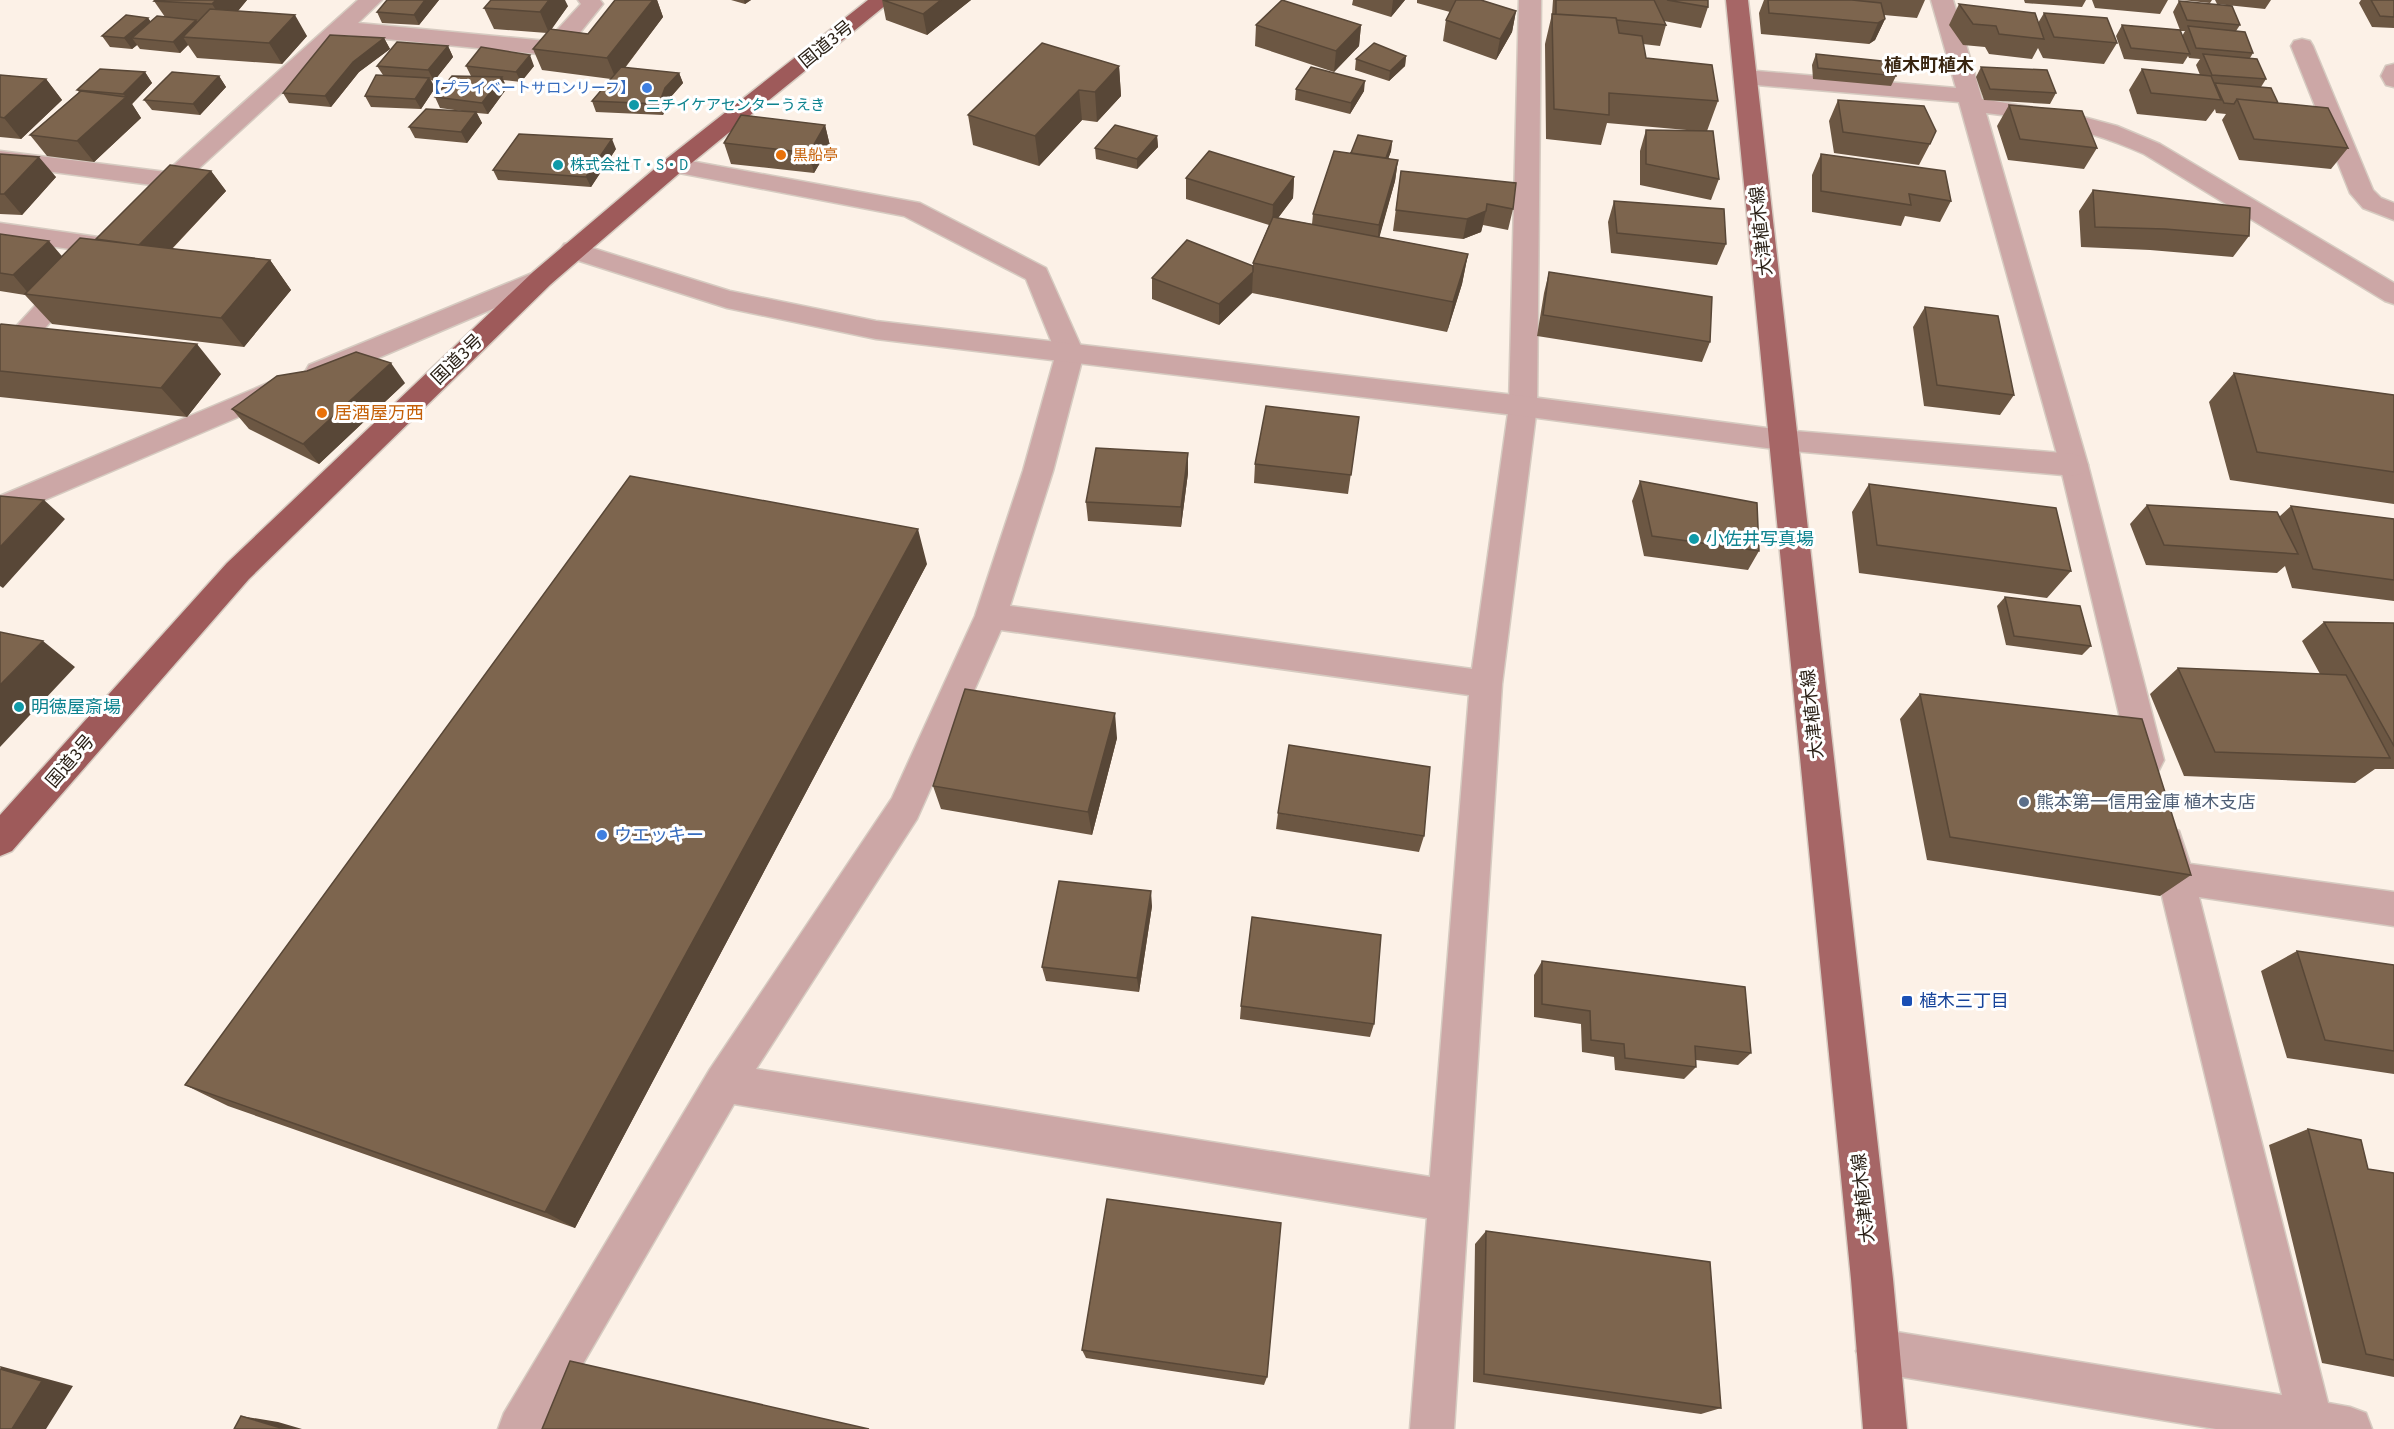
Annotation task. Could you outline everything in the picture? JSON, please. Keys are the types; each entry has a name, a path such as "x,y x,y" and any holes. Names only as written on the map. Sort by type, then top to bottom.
{"highway":[{"name":"国道3号","path":"0,840 237,571 542,278 674,165 881,0"}],"main road":[{"name":"大津植木線","path":"1737,0 1885,1429"}],"street":[{"path":"0,361 121,229 170,180 371,0"},
{"path":"340,28 548,48 558,45 592,4 589,0"},
{"path":"1432,1429 1486,684 1523,406 1530,0"},
{"path":"1878,1351 2330,1425 2176,878 2074,465 1942,0"},
{"path":"2302,46 2362,193 2372,203 2394,212"},
{"path":"2394,71 2392,75 2394,80"},
{"path":"1745,77 1971,100 2054,117 2129,138 2152,149 2394,296"},
{"path":"0,158 170,180"},
{"path":"520,1429 724,1083 905,807 991,616 1038,471 1070,353 1037,274 911,208 674,165"},
{"path":"0,231 121,229"},
{"path":"573,250 727,299 876,330 1523,406 1782,440 2074,465"},
{"path":"0,508 542,278"},
{"path":"991,616 1486,684"},
{"path":"2176,878 2394,909"},
{"path":"724,1083 1449,1201"}],"building":[{"path":"155,0 216,0 212,4"},
{"path":"387,0 425,0 414,15 377,12"},
{"path":"491,0 549,0 540,12 484,8"},
{"path":"615,0 653,0 607,58 533,49 550,29 588,34"},
{"path":"883,0 941,0 923,14"},
{"path":"1282,0 1361,25 1336,51 1256,25"},
{"path":"1456,0 1481,0 1516,11 1500,39 1446,20"},
{"path":"1556,0 1654,0 1666,25 1617,20 1616,18 1556,14"},
{"path":"1667,0 1708,0 1708,7"},
{"path":"1768,0 1852,0 1881,3 1885,19 1878,23 1769,13"},
{"path":"2371,0 2394,0 2394,17 2380,16"},
{"path":"2179,1 2232,6 2240,25 2187,20"},
{"path":"1959,4 2035,13 2044,39 1999,34 1996,26 1973,24"},
{"path":"210,9 295,15 269,43 183,37"},
{"path":"2044,13 2107,18 2117,43 2054,37"},
{"path":"1552,14 1616,18 1619,33 1642,36 1646,58 1712,65 1718,101 1609,93 1609,115 1554,109"},
{"path":"126,15 148,18 124,38 102,36"},
{"path":"157,16 196,20 173,42 132,38"},
{"path":"2122,25 2180,30 2190,54 2131,48"},
{"path":"2188,26 2245,32 2253,53 2196,48"},
{"path":"330,35 384,38 353,62 325,96 283,93"},
{"path":"397,42 448,46 428,70 377,66"},
{"path":"1042,43 1119,66 1095,92 1079,90 1035,136 968,115"},
{"path":"1374,43 1406,56 1390,71 1356,59"},
{"path":"481,47 530,55 516,72 466,66"},
{"path":"1816,54 1891,62 1896,76 1818,68"},
{"path":"2203,54 2257,59 2266,79 2212,75"},
{"path":"621,67 679,73 665,88 659,104 592,101"},
{"path":"1311,67 1365,81 1351,103 1296,89"},
{"path":"1981,67 2047,70 2056,93 1990,89"},
{"path":"100,69 145,72 123,94 77,90"},
{"path":"2142,69 2211,76 2221,100 2151,93"},
{"path":"172,72 219,76 193,104 144,100"},
{"path":"0,75 46,79 4,118 0,117"},
{"path":"376,75 429,78 415,99 365,96"},
{"path":"452,76 502,77 482,103 435,97"},
{"path":"2215,83 2271,88 2278,103 2237,99 2234,104 2224,103"},
{"path":"81,91 126,97 77,141 30,135"},
{"path":"2237,99 2328,108 2348,148 2254,139"},
{"path":"1838,100 1924,106 1936,131 1930,144 1843,132"},
{"path":"2009,105 2082,111 2097,148 2020,139"},
{"path":"426,109 476,112 461,132 409,127"},
{"path":"741,115 825,125 809,153 724,143"},
{"path":"1115,125 1157,136 1137,159 1095,148"},
{"path":"1646,130 1713,131 1719,179 1646,164"},
{"name":"株式会社 T・S・D","path":"519,134 612,139 586,177 493,170"},
{"path":"1358,135 1392,141 1386,158 1351,153"},
{"path":"1209,151 1294,177 1273,205 1186,178"},
{"path":"1334,151 1398,160 1379,225 1313,214"},
{"path":"0,154 39,157 4,194 0,194"},
{"path":"1821,154 1945,171 1951,201 1909,194 1911,205 1821,191"},
{"path":"170,165 211,171 139,245 96,239"},
{"path":"1401,171 1516,183 1513,209 1487,204 1486,211 1467,219 1396,210"},
{"path":"2093,190 2250,208 2249,236 2165,229 2095,227"},
{"path":"1614,201 1724,209 1726,244 1617,233"},
{"path":"1273,217 1468,254 1453,302 1253,263"},
{"path":"0,234 49,241 13,275 0,273"},
{"path":"80,238 270,260 221,318 25,294"},
{"path":"1187,240 1253,266 1253,272 1219,304 1152,278"},
{"path":"1549,272 1712,297 1710,342 1543,315"},
{"path":"1925,307 1998,316 2014,395 1937,385"},
{"path":"1,324 197,344 161,388 0,371"},
{"path":"356,352 391,363 303,444 232,409 277,376 307,371"},
{"path":"2234,373 2394,395 2394,472 2257,452"},
{"path":"1266,406 1359,417 1351,475 1255,464"},
{"path":"1096,448 1188,453 1181,507 1086,502"},
{"name":"ウエッキー","path":"630,476 918,529 545,1212 185,1085"},
{"path":"1640,481 1757,503 1759,551 1652,536"},
{"path":"1869,484 2056,508 2071,571 1877,545"},
{"path":"0,496 44,500 0,547"},
{"path":"2147,505 2277,512 2298,554 2164,545"},
{"path":"2291,506 2394,519 2394,580 2313,569"},
{"path":"2005,597 2080,606 2091,646 2014,636"},
{"path":"2324,622 2394,623 2394,746"},
{"path":"0,632 43,641 0,685"},
{"path":"2178,668 2346,675 2390,758 2215,752"},
{"path":"965,689 1115,713 1088,812 933,786"},
{"name":"熊本第一信用金庫 植木支店","path":"1920,694 2142,719 2191,875 1950,837"},
{"path":"1289,745 1430,767 1424,836 1278,813"},
{"path":"1059,881 1151,891 1137,978 1042,967"},
{"path":"1252,917 1381,935 1374,1024 1241,1006"},
{"path":"2297,951 2394,965 2394,1051 2325,1040"},
{"path":"1542,961 1745,987 1751,1053 1695,1046 1696,1067 1625,1058 1624,1044 1591,1040 1590,1011 1542,1004"},
{"path":"2308,1129 2361,1140 2368,1169 2394,1173 2394,1360 2366,1354"},
{"path":"1107,1199 1281,1223 1267,1377 1082,1350"},
{"path":"1486,1231 1710,1262 1721,1408 1484,1374"},
{"path":"570,1361 869,1429 542,1429"},
{"path":"0,1369 42,1381 12,1429 0,1429"},
{"path":"241,1416 284,1429 234,1429"}],"place":[{"name":"【プライベートサロンリーフ】","path":"647,88"},
{"name":"ニチイケアセンターうえき","path":"634,105"},
{"name":"黒船亭","path":"781,155"},
{"name":"株式会社 T・S・D","path":"558,165"},
{"name":"居酒屋万西","path":"322,413"},
{"name":"小佐井写真場","path":"1694,539"},
{"name":"明徳屋斎場","path":"19,707"},
{"name":"熊本第一信用金庫 植木支店","path":"2024,802"},
{"name":"ウエッキー","path":"602,835"},
{"name":"植木三丁目","path":"1907,1001"}],"district":[{"name":"植木町植木","path":"1929,65"}]}
